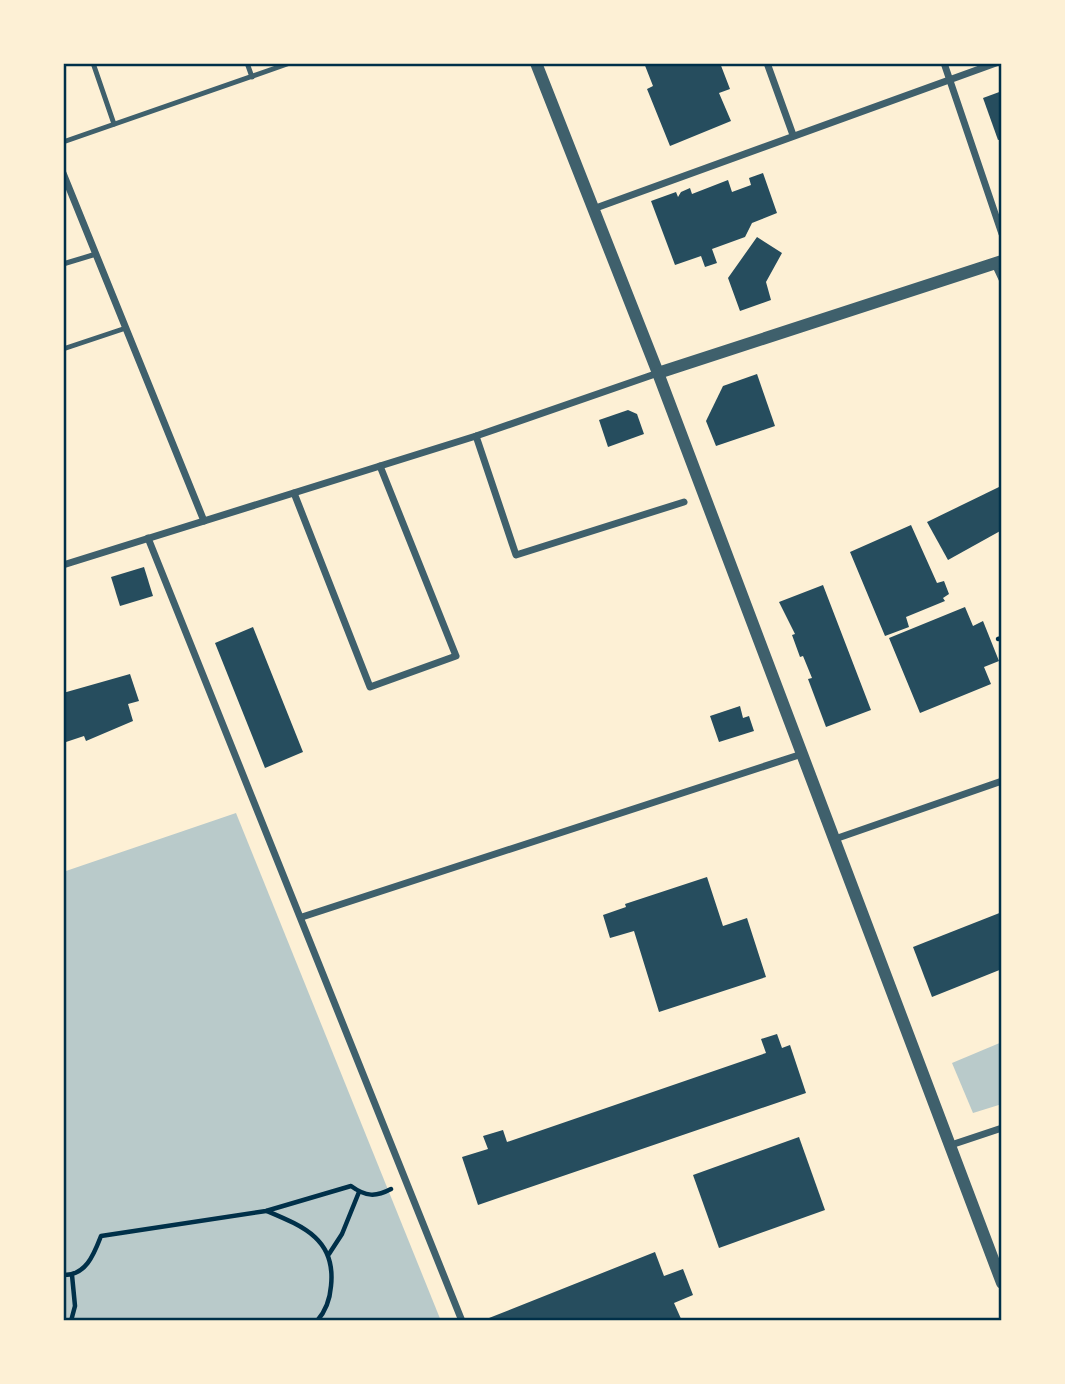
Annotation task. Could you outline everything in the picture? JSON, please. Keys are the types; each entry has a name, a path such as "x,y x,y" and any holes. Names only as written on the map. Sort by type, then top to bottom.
{"street":[{"path":"536,63 658,373 1002,1283"},
{"path":"767,63 793,135"},
{"path":"944,63 1002,234"},
{"path":"593,209 996,63"},
{"path":"63,173 204,521"},
{"path":"63,565 475,436 658,373 999,263 1002,279"},
{"path":"475,436 516,555 684,502"},
{"path":"294,493 370,687 456,656 380,466"},
{"path":"148,538 462,1321"},
{"path":"302,917 802,754"},
{"path":"835,839 1002,780"},
{"path":"951,1145 1002,1128"}],"lane":[{"path":"93,63 114,124"},
{"path":"247,63 252,77"},
{"path":"63,142 290,63"},
{"path":"63,264 96,254"},
{"path":"63,349 126,328"}],"path":[{"path":"63,1275 72,1275 91,1261 101,1236 267,1211 352,1186 359,1191 379,1195 407,1182"},
{"path":"330,1254 342,1234 359,1191"},
{"path":"267,1211 311,1233 330,1254 333,1270 330,1294 317,1321"},
{"path":"71,1321 75,1306 72,1275"}],"shaded area":[{"path":"236,813 441,1321 63,1321 63,872"},
{"path":"1002,1042 1002,1104 973,1113 952,1063"}],"building":[{"path":"644,63 720,63 730,89 719,93 731,121 670,146 647,89 653,86"},
{"path":"1002,91 1002,139 998,140 983,98"},
{"path":"763,173 777,213 752,223 745,237 712,249 717,263 705,267 701,256 675,265 651,201 676,192 678,197 681,192 690,188 692,194 728,180 732,192 751,185 749,178"},
{"path":"757,237 782,253 766,282 771,300 740,311 728,278"},
{"path":"757,374 775,426 716,446 706,421 723,386"},
{"path":"628,410 637,414 644,434 608,447 599,420"},
{"path":"999,487 1002,493 1002,530 948,560 927,522"},
{"path":"911,525 937,583 944,581 949,594 943,598 945,601 906,617 909,627 885,636 850,552"},
{"path":"144,567 153,596 120,606 111,577"},
{"path":"823,585 871,710 826,727 808,679 812,678 803,656 800,657 792,635 795,634 779,602"},
{"path":"965,607 973,626 983,621 999,661 984,667 991,684 920,713 889,638"},
{"path":"253,627 303,752 265,768 215,643"},
{"path":"130,674 139,701 128,704 133,721 86,741 84,736 63,743 63,693"},
{"path":"740,706 743,718 749,716 754,731 719,742 710,716"},
{"path":"707,877 723,926 747,918 766,977 659,1012 634,931 610,938 603,915 626,907 625,904"},
{"path":"1002,912 1002,969 932,997 913,947"},
{"path":"777,1034 782,1048 790,1045 806,1093 478,1205 462,1157 488,1149 483,1136 503,1130 507,1142 766,1053 761,1039"},
{"path":"799,1137 825,1210 719,1248 693,1175"},
{"path":"655,1252 664,1276 683,1269 693,1295 674,1303 682,1321 490,1321 489,1318"}]}
